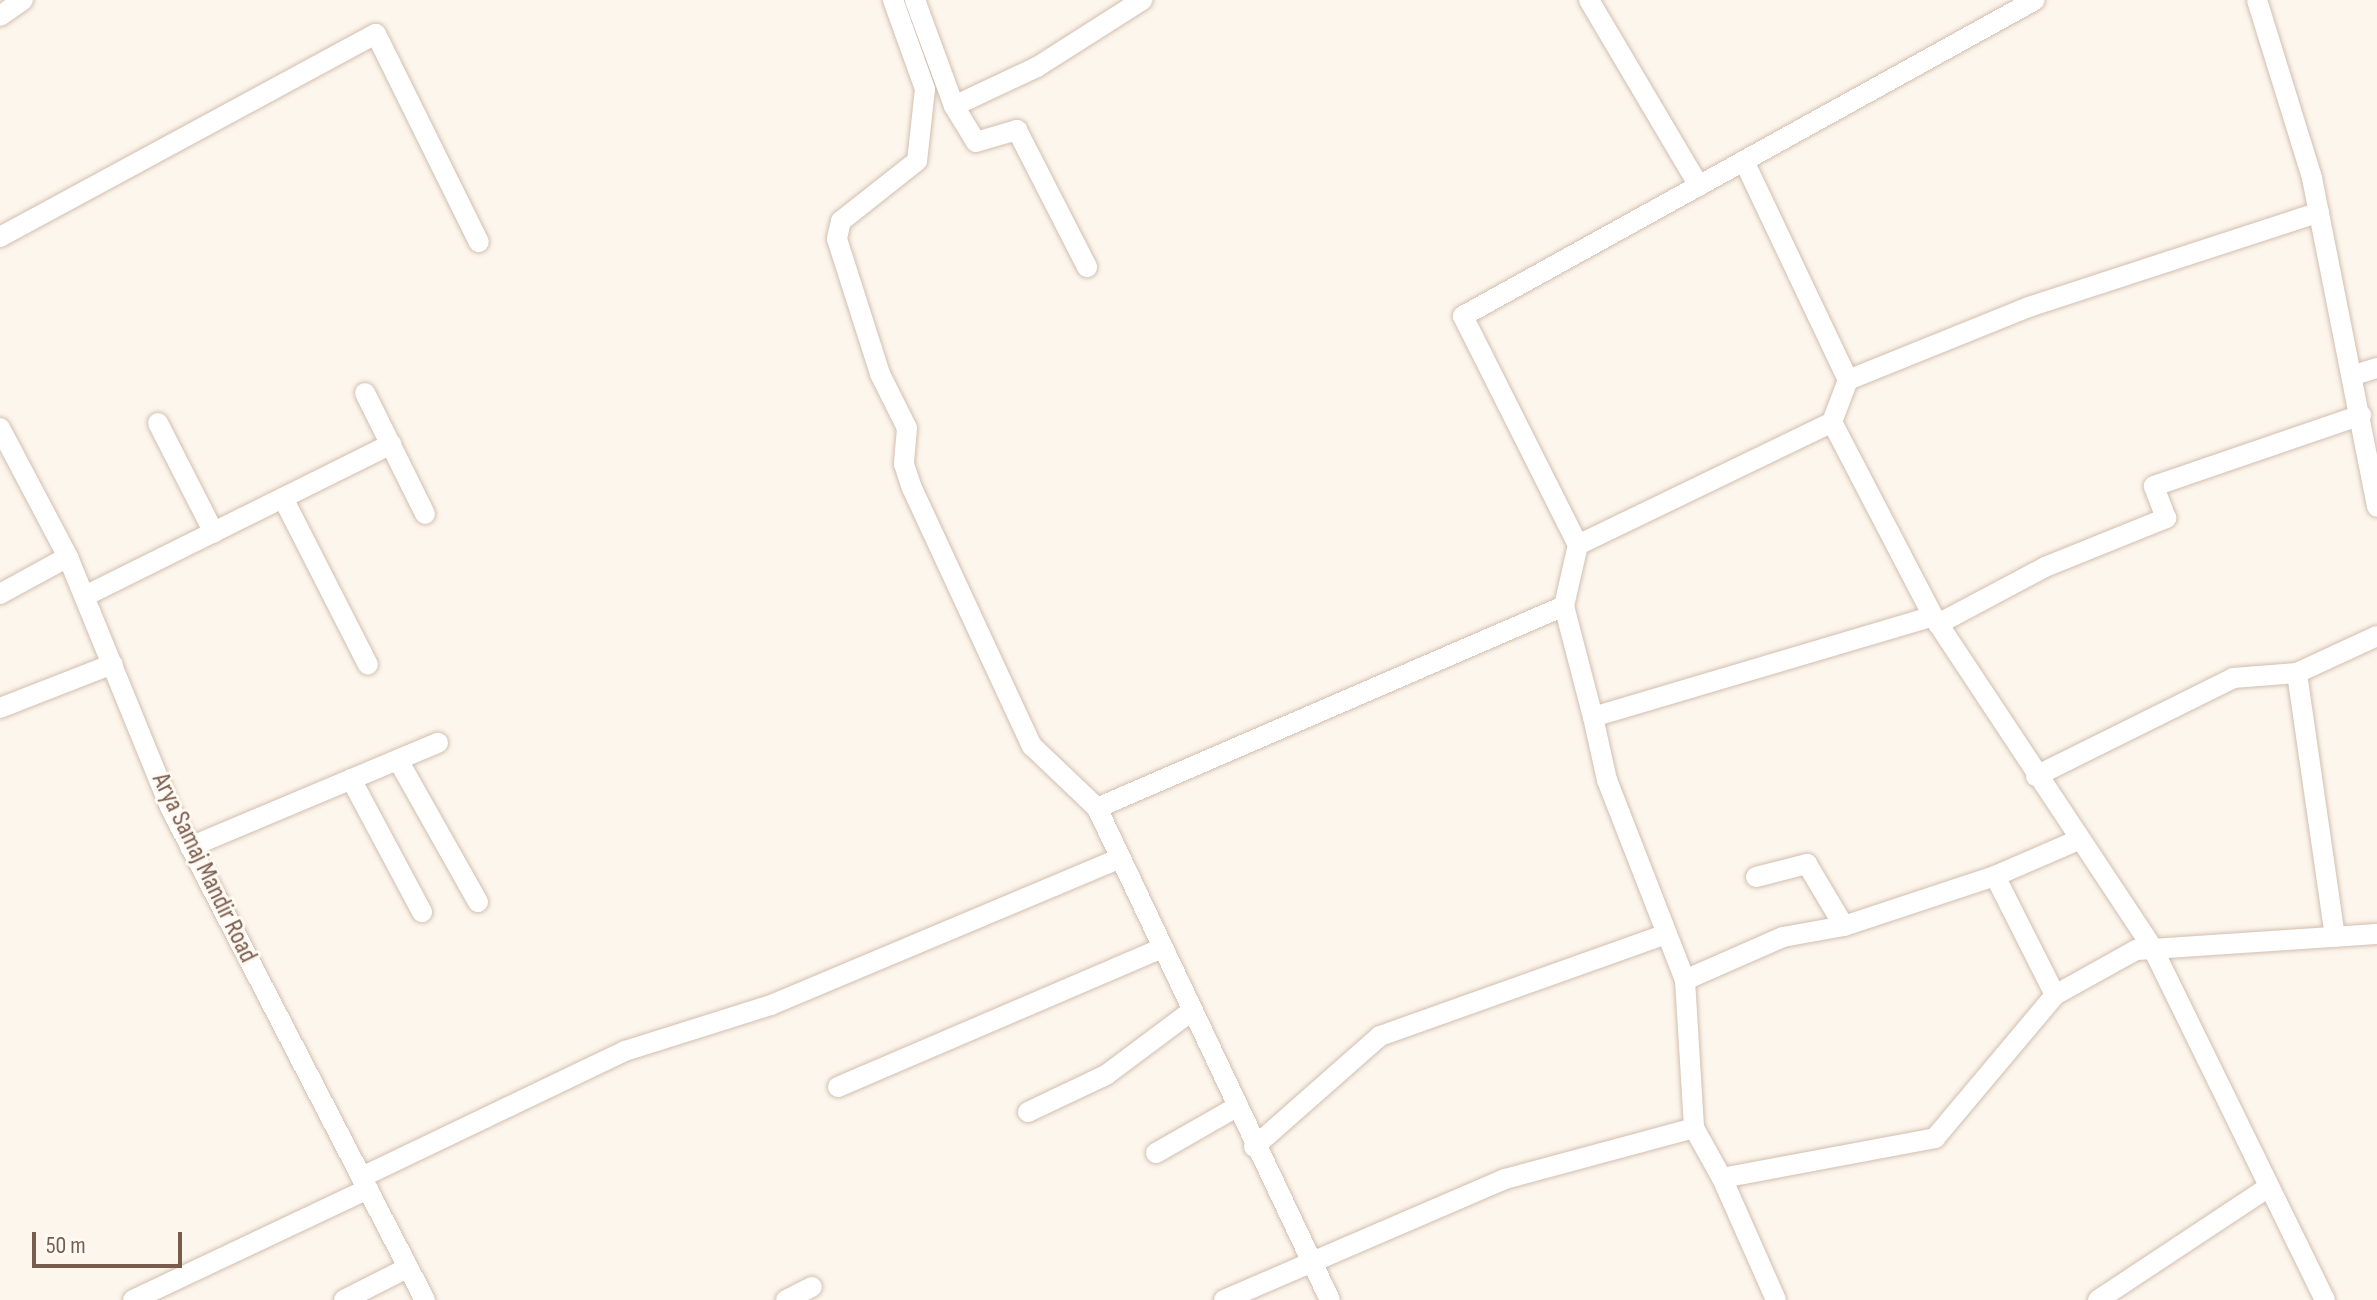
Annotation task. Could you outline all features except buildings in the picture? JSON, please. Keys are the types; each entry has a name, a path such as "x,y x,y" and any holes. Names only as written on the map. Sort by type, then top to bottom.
{"street":[{"path":"0,16 23,0"},
{"path":"893,0 925,89 917,161 841,221 837,239 880,374 907,428 904,464 912,488 1032,746 1097,808 1189,1013 1330,1300"},
{"path":"915,0 954,106 976,142 1017,130 1087,267"},
{"path":"954,106 1037,67 1142,0"},
{"path":"1589,0 1699,186"},
{"path":"1776,1300 1722,1178 1694,1128 1685,980 1664,935 1607,780 1564,606 1578,545 1463,316 2035,0"},
{"path":"2257,0 2319,212 2354,375 2377,507"},
{"path":"0,237 376,34 479,242"},
{"path":"1578,545 1832,422 1848,380 1744,161"},
{"path":"1848,380 2029,307 2319,212"},
{"path":"2354,375 2377,368"},
{"path":"365,393 425,514"},
{"path":"1593,717 1936,620 2045,567 2166,518 2154,486 2361,415"},
{"path":"1832,422 1936,620 2078,840 2153,949 2325,1300"},
{"path":"158,423 214,533"},
{"name":"Arya Samaj Mandir Road","path":"0,428 68,557 190,847 425,1300"},
{"path":"85,596 391,444"},
{"path":"283,498 368,665"},
{"path":"0,594 68,557"},
{"path":"1097,808 1564,606"},
{"path":"2036,776 2233,678 2297,673 2377,636"},
{"path":"0,708 113,664"},
{"path":"2297,673 2335,937"},
{"path":"190,847 438,743"},
{"path":"398,760 478,902"},
{"path":"351,779 422,912"},
{"path":"1685,980 1783,937 1844,926 1995,876 2078,840"},
{"path":"133,1300 625,1051 771,1005 1120,858"},
{"path":"1756,877 1807,864 1844,926"},
{"path":"1995,876 2055,995"},
{"path":"1722,1178 1935,1138 2055,995 2136,950 2377,934"},
{"path":"1254,1147 1380,1036 1664,935"},
{"path":"838,1087 1160,949"},
{"path":"1028,1112 1106,1075 1189,1013"},
{"path":"1156,1153 1235,1108"},
{"path":"1224,1300 1313,1266 1505,1179 1694,1128"},
{"path":"2098,1300 2269,1187"},
{"path":"344,1300 407,1268"},
{"path":"786,1300 812,1287"}]}
